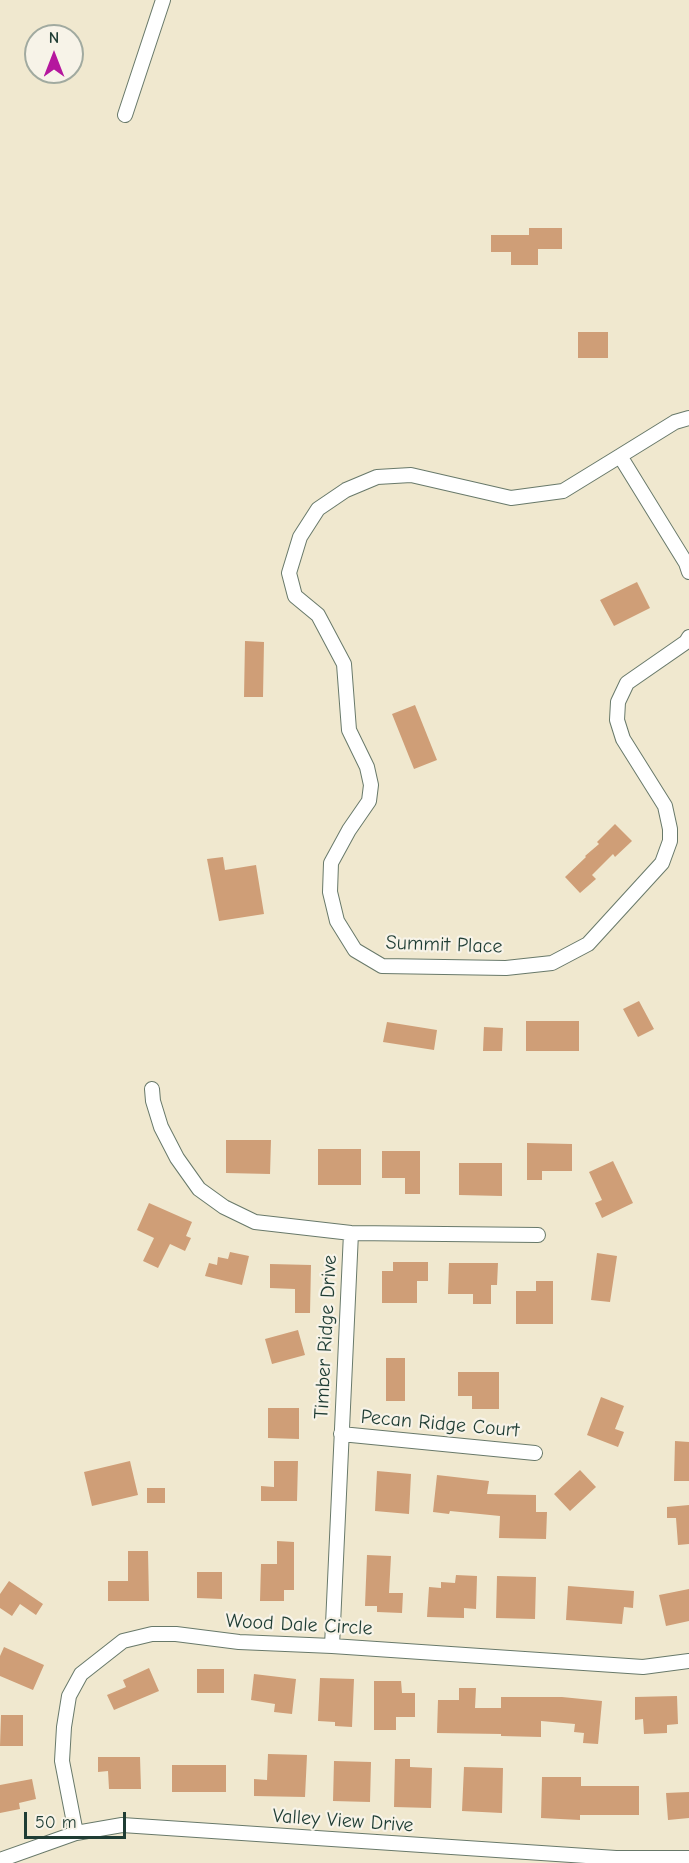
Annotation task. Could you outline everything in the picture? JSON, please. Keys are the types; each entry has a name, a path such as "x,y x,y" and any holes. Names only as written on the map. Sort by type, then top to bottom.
{"street":[{"path":"125,115 163,0"},
{"name":"Summit Place","path":"689,418 675,422 562,491 511,498 411,475 377,477 346,490 318,509 300,537 289,573 295,596 318,615 344,664 349,730 368,767 371,785 369,801 349,830 331,863 330,892 337,921 356,950 382,966 506,968 552,963 588,944 662,863 670,841 665,806 623,739 617,720 618,702 627,683 686,642 689,637"},
{"path":"620,456 686,563 689,572"},
{"name":"Timber Ridge Drive","path":"152,1089 161,1127 177,1158 199,1190 224,1207 255,1222 351,1233 332,1646"},
{"path":"351,1233 538,1235"},
{"name":"Pecan Ridge Court","path":"341,1434 535,1453"},
{"name":"Wood Dale Circle","path":"76,1833 62,1761 69,1696 81,1674 123,1641 158,1634 239,1642 643,1667 689,1661"},
{"name":"Valley View Drive","path":"0,1860 76,1833 122,1825 616,1858 689,1858"}],"building":[{"path":"529,228 562,228 562,249 538,249 538,265 511,265 511,252 491,252 491,235 529,235"},
{"path":"578,332 608,332 608,358 578,358"},
{"path":"637,582 650,608 614,626 600,600"},
{"path":"245,641 264,642 263,697 244,697"},
{"path":"415,705 437,760 414,769 392,714"},
{"path":"615,824 632,841 615,857 613,854 592,875 596,879 580,893 565,877 599,844 597,842"},
{"path":"223,857 225,870 256,865 264,914 219,921 207,859"},
{"path":"639,1001 654,1029 638,1037 623,1009"},
{"path":"526,1021 579,1021 579,1051 526,1051"},
{"path":"387,1022 437,1030 434,1050 383,1042"},
{"path":"484,1027 503,1028 502,1051 483,1051"},
{"path":"226,1140 271,1140 270,1174 226,1173"},
{"path":"527,1143 572,1144 572,1171 542,1171 542,1180 527,1180"},
{"path":"318,1149 361,1149 361,1185 318,1185"},
{"path":"382,1151 420,1151 420,1194 405,1194 405,1178 382,1178"},
{"path":"613,1161 633,1203 602,1218 595,1203 602,1200 589,1172"},
{"path":"459,1163 502,1163 502,1196 459,1195"},
{"path":"149,1203 192,1222 186,1236 191,1238 185,1251 170,1244 158,1268 143,1261 154,1238 137,1230"},
{"path":"230,1252 249,1256 242,1285 205,1276 209,1263 217,1265 218,1257 228,1259"},
{"path":"597,1253 617,1256 610,1302 591,1300"},
{"path":"393,1262 428,1262 428,1281 417,1281 417,1303 382,1303 382,1271 393,1271"},
{"path":"449,1263 498,1263 497,1285 491,1285 491,1304 473,1304 473,1294 448,1294"},
{"path":"270,1264 311,1265 310,1313 295,1313 295,1289 270,1288"},
{"path":"536,1281 553,1281 553,1324 516,1324 516,1291 536,1291"},
{"path":"298,1330 305,1355 272,1364 265,1339"},
{"path":"386,1358 405,1358 405,1401 386,1401"},
{"path":"458,1372 499,1372 499,1409 472,1409 472,1396 458,1396"},
{"path":"601,1397 624,1406 615,1429 624,1432 618,1447 587,1435"},
{"path":"268,1408 299,1408 299,1439 268,1438"},
{"path":"675,1441 689,1442 689,1481 674,1481"},
{"path":"130,1461 138,1495 92,1506 84,1472"},
{"path":"274,1461 298,1461 297,1501 261,1501 261,1486 274,1487"},
{"path":"580,1470 596,1487 570,1511 554,1494"},
{"path":"377,1471 411,1474 409,1514 375,1511"},
{"path":"437,1475 489,1481 487,1494 536,1495 536,1512 547,1512 546,1539 499,1538 500,1516 450,1511 449,1514 433,1512"},
{"path":"147,1488 165,1488 165,1503 147,1503"},
{"path":"689,1505 689,1544 678,1545 676,1518 667,1518 667,1507"},
{"path":"277,1541 294,1542 294,1590 284,1590 284,1601 260,1601 261,1564 277,1564"},
{"path":"128,1551 148,1551 149,1601 108,1601 108,1581 128,1581"},
{"path":"367,1555 391,1556 389,1593 403,1593 402,1613 377,1612 377,1606 365,1606"},
{"path":"197,1572 222,1572 222,1599 197,1598"},
{"path":"456,1575 477,1576 476,1609 464,1608 464,1618 427,1617 429,1587 441,1588 441,1582 455,1583"},
{"path":"497,1576 536,1577 535,1619 496,1618"},
{"path":"9,1581 43,1604 36,1615 20,1604 12,1616 0,1608 0,1594"},
{"path":"568,1586 634,1591 633,1608 624,1607 622,1624 566,1620"},
{"path":"689,1589 689,1621 666,1626 659,1595"},
{"path":"4,1647 44,1665 33,1690 0,1676 0,1656"},
{"path":"149,1668 159,1691 114,1710 107,1695 126,1687 123,1680"},
{"path":"197,1669 224,1669 224,1693 197,1693"},
{"path":"254,1674 296,1679 292,1714 274,1712 275,1704 251,1700"},
{"path":"320,1678 354,1679 352,1727 335,1726 335,1722 318,1721"},
{"path":"374,1681 401,1681 402,1693 415,1693 415,1717 396,1717 396,1730 374,1730"},
{"path":"459,1688 476,1688 475,1708 501,1708 501,1697 562,1697 602,1701 598,1744 583,1743 584,1733 574,1732 575,1724 541,1721 541,1737 437,1733 438,1700 459,1700"},
{"path":"677,1696 678,1724 667,1725 667,1733 644,1734 643,1719 635,1720 635,1697"},
{"path":"1,1715 23,1715 23,1746 0,1746"},
{"path":"268,1754 307,1755 305,1797 254,1796 254,1779 267,1780"},
{"path":"98,1757 140,1757 141,1789 109,1789 108,1771 98,1772"},
{"path":"395,1759 410,1759 410,1767 432,1768 431,1808 394,1807"},
{"path":"334,1761 371,1762 370,1802 333,1801"},
{"path":"172,1765 226,1765 226,1792 172,1792"},
{"path":"464,1767 503,1768 502,1813 462,1811"},
{"path":"542,1777 581,1777 581,1786 639,1786 639,1815 580,1815 580,1820 541,1818"},
{"path":"32,1779 36,1799 19,1803 20,1809 0,1813 0,1785"},
{"path":"689,1792 689,1818 668,1820 666,1793"}]}
